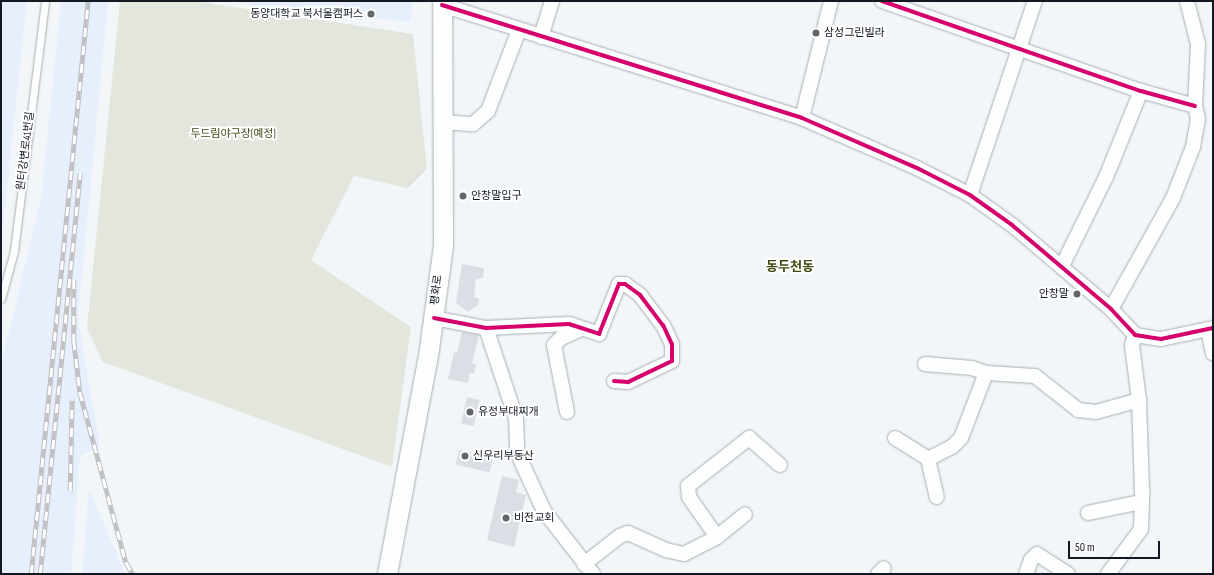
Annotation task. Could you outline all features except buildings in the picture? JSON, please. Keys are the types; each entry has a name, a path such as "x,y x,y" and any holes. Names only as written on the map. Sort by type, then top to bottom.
{"main road":[{"name":"평화로","path":"387,574 415,434 434,318 443,245 442,3"}],"street":[{"path":"541,37 552,1"},
{"path":"802,118 831,1"},
{"path":"882,1 1141,91 1195,106"},
{"path":"970,195 1035,1"},
{"path":"1111,309 1173,198 1193,147 1198,119 1195,106 1198,44 1187,1"},
{"path":"442,3 519,30 802,118 970,195 1012,225 1062,266 1111,309 1135,335 1161,339 1210,329 1213,353"},
{"path":"442,122 474,124 488,111 519,30"},
{"path":"1062,266 1106,177 1141,91"},
{"path":"434,318 486,328 569,324 599,334 619,284 625,284 640,295 663,325 672,344 672,361 628,382 614,381"},
{"path":"486,328 516,418 517,452 544,511 589,569 620,536 628,533 666,550 684,554 717,537 745,514"},
{"path":"567,412 554,345 561,338 582,329"},
{"path":"1108,574 1141,529 1139,400 1132,345 1135,335"},
{"path":"925,364 972,368 986,374 1035,376 1078,410 1096,412 1139,400"},
{"path":"928,459 952,447 961,438 986,374"},
{"path":"717,537 689,497 688,486 749,438 780,465"},
{"path":"895,438 928,459 937,497"},
{"path":"1088,513 1141,502"},
{"path":"1026,574 1031,560 1037,554 1068,574"}],"lane":[{"name":"원터강변로41번길","path":"1,299 14,251 45,1"}],"shaded area":[{"path":"1,1 27,1 1,244"},
{"path":"61,1 108,1 78,319 100,447 80,456 71,574 1,574 1,365 41,199"},
{"name":"동양대학교 북서울캠퍼스","path":"244,1 412,1 411,22 252,7"},
{"path":"89,489 125,574 82,574"}],"green space":[{"name":"두드림야구장(예정)","path":"120,1 194,1 413,34 427,169 408,188 354,176 311,260 411,327 392,467 103,362 87,328"}],"railway":[{"path":"31,574 88,1"},
{"path":"40,574 80,173"},
{"path":"74,280 74,341 80,392 126,562 133,574"},
{"path":"70,491 72,399"}],"cycle path":[{"path":"882,1 1141,91 1195,106"},
{"path":"442,5 802,118 917,168 970,195 1012,225 1111,309 1135,335 1161,339 1213,328"},
{"path":"434,318 486,328 569,324 599,334 619,284 625,284 640,295 663,325 672,344 672,361 628,382 614,381"}],"place":[{"name":"동양대학교 북서울캠퍼스","path":"371,14"},
{"name":"삼성그린빌라","path":"816,33"},
{"name":"안창말입구","path":"463,196"},
{"name":"안창말","path":"1077,294"},
{"name":"유정부대찌개","path":"470,412"},
{"name":"신우리부동산","path":"465,456"},
{"name":"비전교회","path":"506,518"}],"district":[{"name":"동두천동","path":"790,267"}]}
